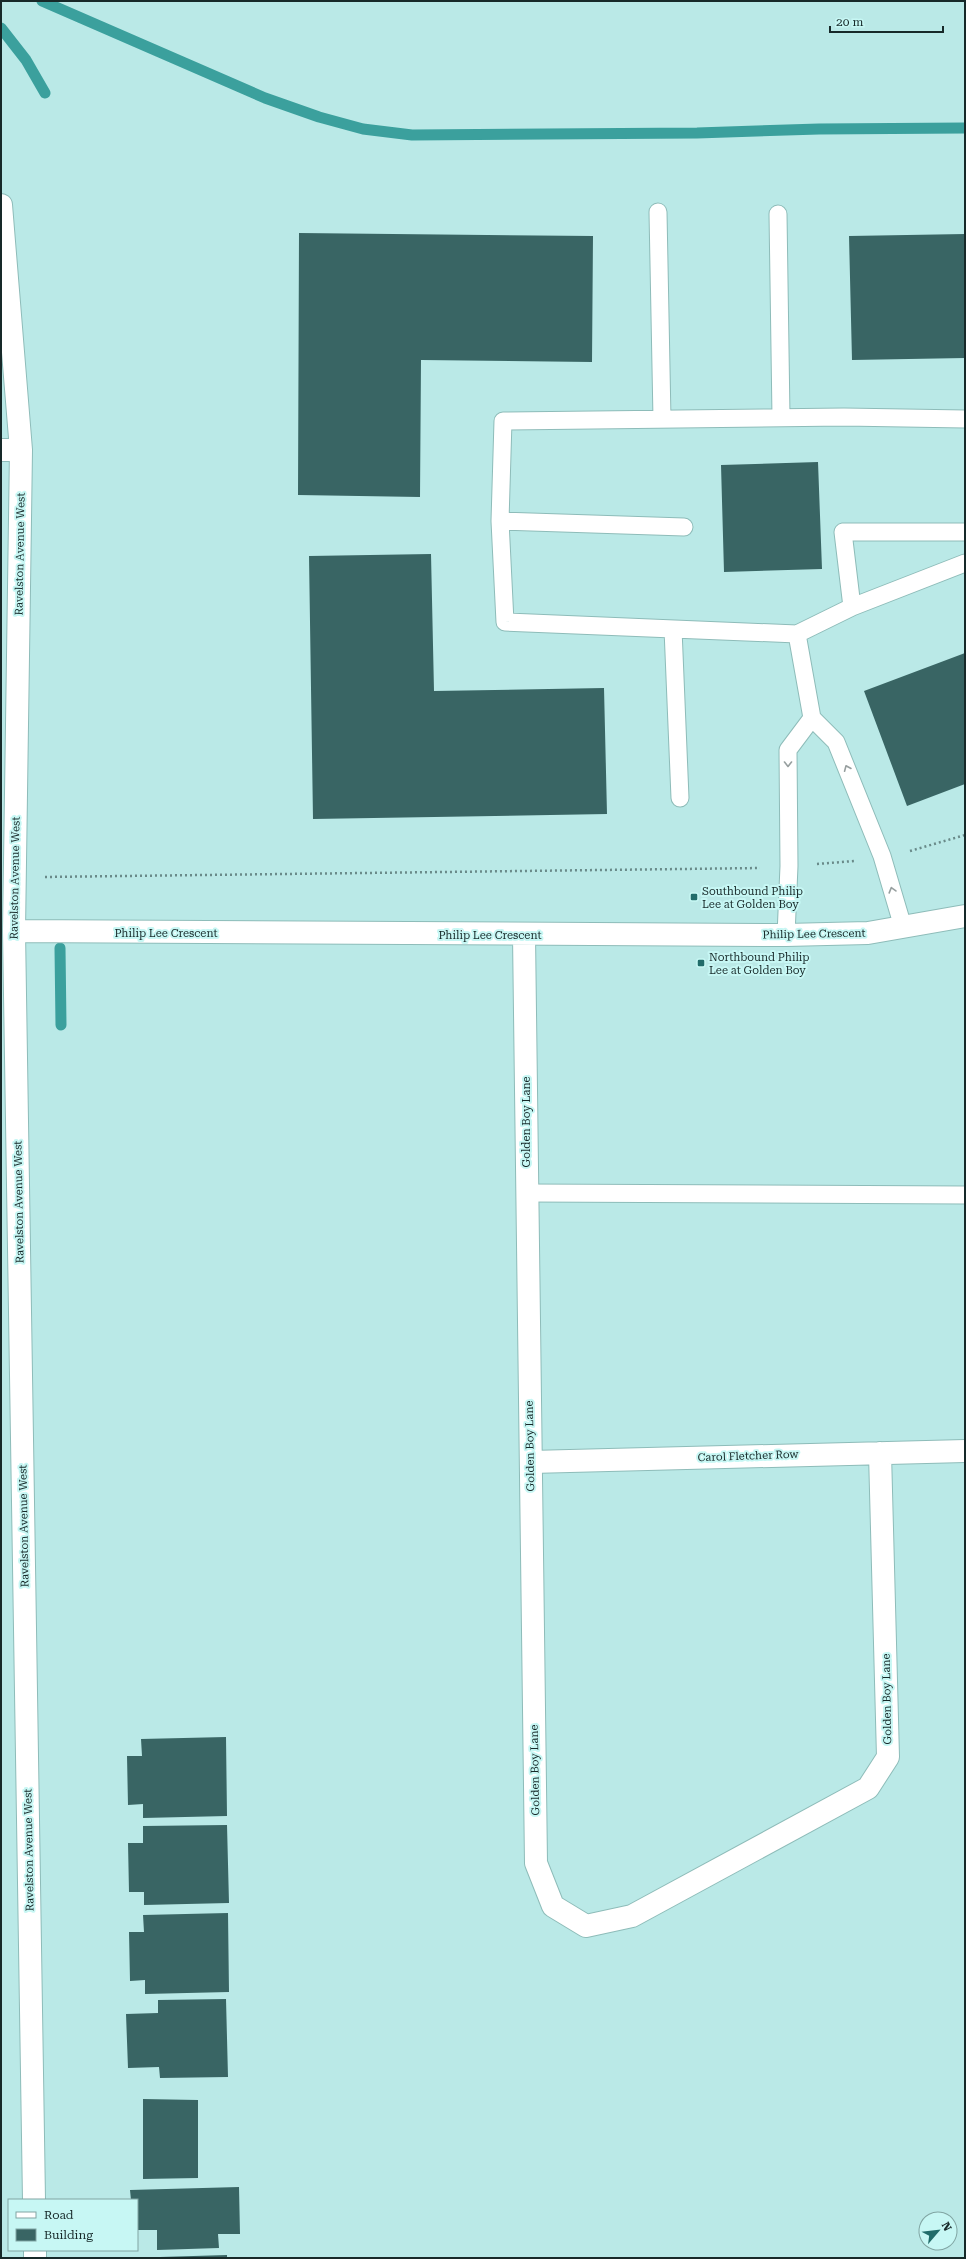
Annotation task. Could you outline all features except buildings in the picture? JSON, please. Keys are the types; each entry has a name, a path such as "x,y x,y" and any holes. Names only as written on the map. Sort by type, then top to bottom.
{"street":[{"name":"Ravelston Avenue West","path":"1,205 11,450 15,877 14,931 34,2199"},
{"name":"Philip Lee Crescent","path":"14,931 524,935 786,935 868,933 965,916"},
{"name":"Golden Boy Lane","path":"524,935 536,1863 553,1906 586,1926 632,1916 868,1788 888,1758 880,1453"},
{"name":"Carol Fletcher Row","path":"531,1462 965,1451"}],"lane":[{"path":"658,212 662,419"},
{"path":"778,214 781,417"},
{"path":"965,419 781,417 503,421 500,521 505,622 797,634 852,607 965,563"},
{"path":"500,521 684,527"},
{"path":"852,607 842,532 965,532"},
{"path":"673,630 680,798"},
{"path":"797,634 812,718 836,742 882,856 903,927"},
{"path":"786,935 789,866 788,750 812,718"},
{"path":"527,1193 965,1195"}],"path":[{"path":"15,877 703,869 789,866 856,861 919,849 965,835"}],"waterway":[{"path":"42,1 265,98 319,117 363,129 412,135 697,133 819,129 965,128"},
{"path":"1,28 26,60 45,93"},
{"path":"60,948 61,1025"}],"place":[{"name":"Southbound Philip Lee at Golden Boy","path":"694,897"},
{"name":"Northbound Philip Lee at Golden Boy","path":"701,963"}]}
